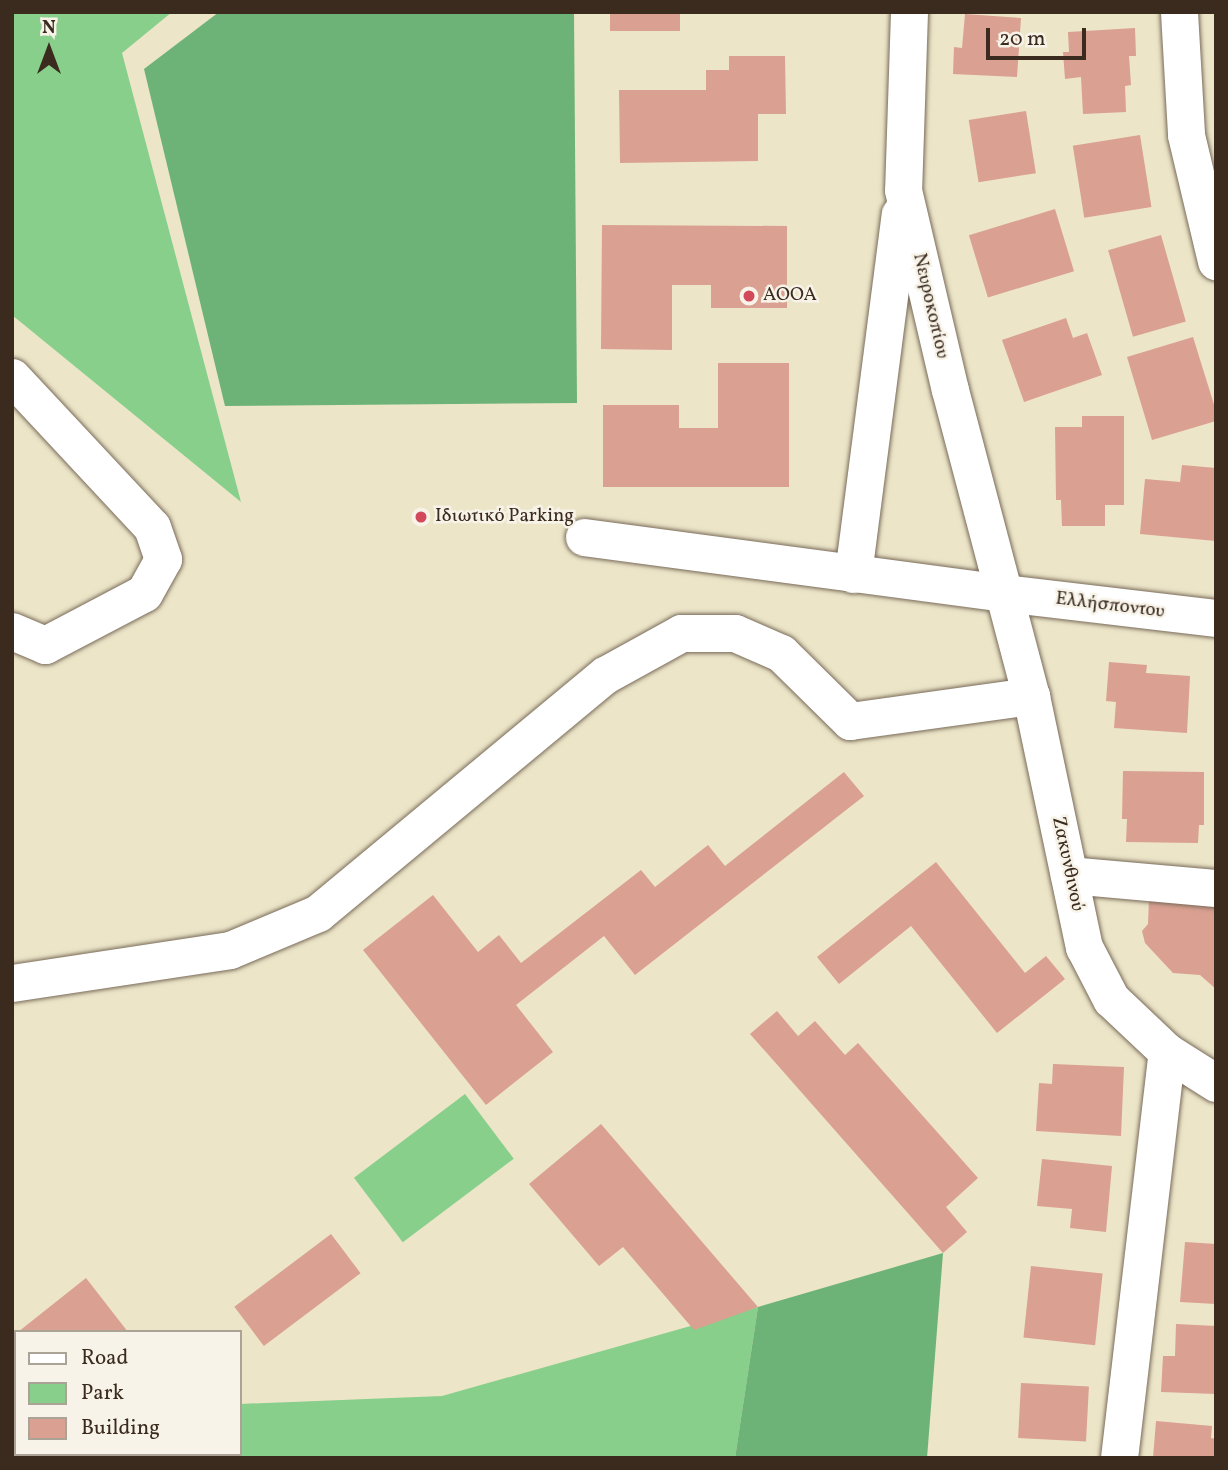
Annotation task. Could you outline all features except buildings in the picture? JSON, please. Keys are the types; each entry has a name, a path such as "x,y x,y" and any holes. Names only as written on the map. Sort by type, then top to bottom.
{"street":[{"name":"Νευροκοπίου","path":"909,12 903,190 950,390 1004,593"},
{"path":"1179,12 1186,135 1216,261"},
{"path":"853,574 903,190"},
{"path":"12,377 152,527 163,559 144,593 45,645 12,631"},
{"name":"Ελλήσποντου","path":"584,537 853,574 1216,618"},
{"name":"Ζακυνθινού","path":"1004,593 1031,696 1084,947 1111,999 1167,1052 1216,1083"},
{"path":"12,983 230,950 318,913 605,675 681,633 735,633 781,653 850,721 1031,696"},
{"path":"1069,875 1216,888"},
{"path":"1119,1458 1167,1052"}],"green space":[{"path":"12,12 172,12 122,53 241,502 12,315"},
{"path":"219,12 574,12 577,403 225,406 144,69"},
{"path":"465,1094 514,1159 403,1242 354,1178"},
{"path":"943,1253 927,1458 735,1458 758,1307"},
{"path":"758,1307 735,1458 12,1458 14,1416 14,1456 242,1456 242,1404 442,1396"}],"place":[{"name":"AOOA","path":"749,296"},
{"name":"Ιδιωτικό Parking","path":"421,517"}]}
